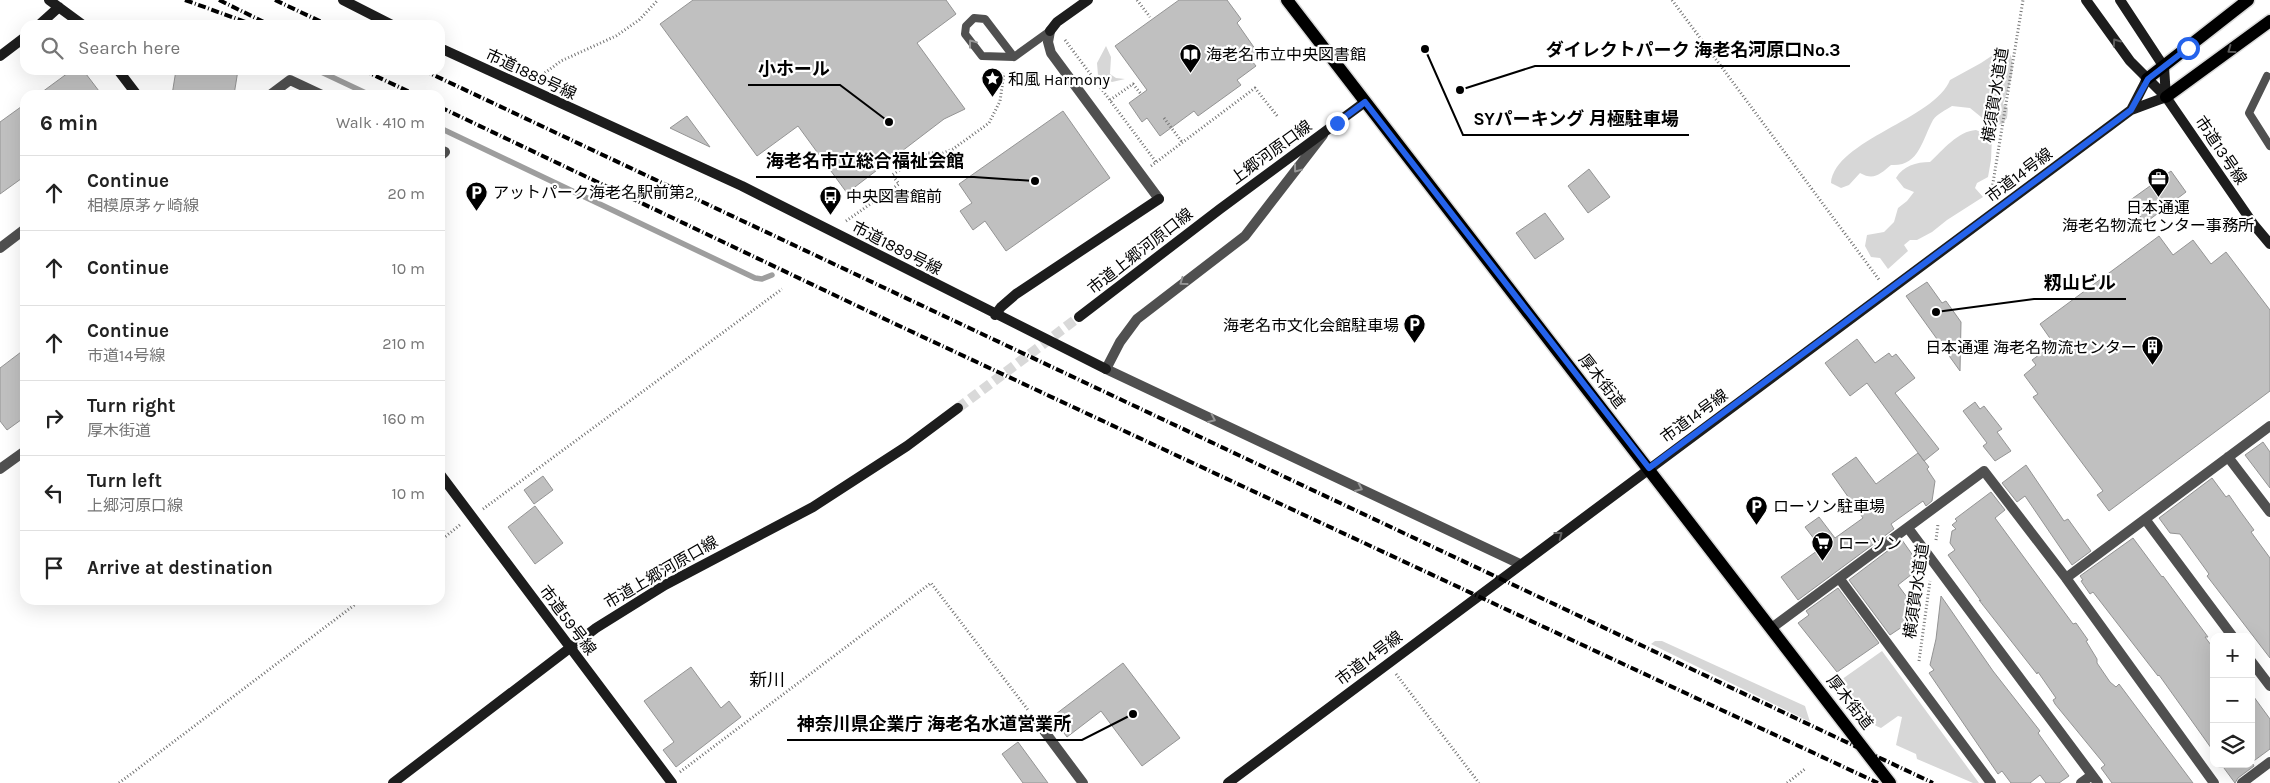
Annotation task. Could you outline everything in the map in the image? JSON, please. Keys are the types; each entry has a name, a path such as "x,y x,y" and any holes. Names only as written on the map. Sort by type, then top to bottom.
{"main road":[{"path":"2148,79 2248,0"},
{"name":"厚木街道","path":"1287,1 1773,627 1890,783"},
{"path":"2166,97 2270,21"}],"street":[{"path":"49,0 76,20"},
{"path":"343,0 382,20"},
{"path":"996,315 1001,307 1016,294 1159,199 1051,52 1048,42 1050,31 1057,22 1088,0"},
{"path":"2086,0 2130,61 2148,79 2131,110"},
{"path":"2120,0 2164,67 2166,97 2131,110"},
{"path":"44,20 59,7"},
{"path":"0,56 20,40"},
{"name":"市道1889号線","path":"445,50 742,186 1106,369"},
{"path":"122,75 133,90"},
{"name":"市道13号線","path":"2148,79 2166,97 2254,224 2270,244"},
{"path":"277,90 290,80 311,90"},
{"name":"上郷河原口線","path":"1220,209 1365,102"},
{"name":"市道14号線","path":"1228,783 2131,110"},
{"path":"1327,130 1245,236 1137,319 1120,342 1106,369 1520,564"},
{"name":"市道上郷河原口線","path":"1079,317 1220,209"},
{"path":"0,248 20,233"},
{"name":"市道上郷河原口線","path":"393,783 596,628 665,585 813,507 907,446 958,408"},
{"path":"2066,578 2270,426"},
{"path":"0,469 20,454"},
{"path":"2228,457 2270,512"},
{"path":"1773,627 1984,471 2066,578 2214,783"},
{"name":"市道59号線","path":"445,481 671,782"},
{"path":"2145,519 2230,633"},
{"path":"1908,528 2095,779 2081,783"},
{"path":"1839,578 1991,783"},
{"path":"2255,666 2270,686"},
{"path":"1036,720 1083,783"},
{"path":"2242,783 2270,762"}],"lane":[{"path":"1014,57 985,18 974,18 966,26 965,34 982,56 1014,57 1050,31"},
{"path":"2267,76 2249,113 2270,146"}],"path":[{"path":"542,75 561,61 616,36 639,20 658,0"},
{"path":"1137,0 1150,17"},
{"path":"1672,0 1888,291"},
{"name":"横須賀水道道","path":"1991,195 2023,0"},
{"path":"1065,40 1156,162"},
{"path":"846,221 899,184 892,175 926,153 943,154 953,149 989,123 1000,101 1004,73"},
{"path":"1110,100 1133,84 1141,94"},
{"path":"1148,168 1255,88 1278,118"},
{"path":"1164,118 1182,142"},
{"path":"445,537 782,289"},
{"name":"横須賀水道道","path":"1916,682 1941,503"},
{"path":"671,782 931,583 1036,720"},
{"path":"119,783 354,605"},
{"path":"1388,663 1479,783"},
{"path":"1787,783 1805,770"}],"shaded area":[{"path":"1106,46 1111,57 1110,74 1116,78 1125,79 1112,82 1098,75 1097,63"},
{"path":"2002,49 2007,49 2011,55 2013,69 2003,104 2008,108 2007,118 2002,124 1995,125 1986,121 1970,108 1952,106 1933,120 1918,151 1908,162 1891,165 1880,174 1873,176 1860,173 1849,185 1841,188 1831,183 1837,168 1849,154 1926,106 1941,94 1950,80"},
{"path":"1976,130 1992,137 1988,177 1977,183 1975,188 1983,197 1932,232 1917,240 1910,240 1904,245 1908,251 1888,269 1880,258 1871,257 1865,246 1867,235 1884,232 1894,222 1898,208 1914,192 1904,188 1896,178 1902,170 1920,163 1930,162 1957,137"},
{"path":"1655,641 1662,641 1805,706 1810,722 1651,644"},
{"path":"1882,651 1979,783 1973,783 1917,759 1916,754 1896,745 1902,717 1898,716 1881,728 1862,715 1851,702 1838,682"}],"building":[{"path":"693,0 946,0 956,14 917,43 965,109 944,119 847,193 798,126 757,156 660,24"},
{"name":"海老名市立中央図書館","path":"1179,0 1227,0 1241,19 1237,23 1260,56 1252,61 1256,66 1237,80 1241,85 1198,116 1194,111 1160,136 1147,118 1142,122 1129,103 1147,90 1115,46"},
{"path":"65,75 87,75 98,90 45,90"},
{"path":"175,75 237,75 235,90 173,90"},
{"path":"20,108 20,180 0,194 0,122"},
{"path":"1063,111 1110,178 1006,251 985,221 973,230 960,211 972,203 959,184"},
{"path":"687,116 710,147 670,128"},
{"path":"1589,169 1610,197 1588,213 1568,186"},
{"name":"日本通運 海老名物流センター事務所","path":"2171,171 2186,192 2145,223 2129,201"},
{"path":"1545,213 1564,239 1535,259 1516,233"},
{"name":"日本通運 海老名物流センター","path":"2159,236 2173,255 2193,240 2211,264 2226,252 2270,310 2270,391 2109,511 2097,495 2103,491 2033,397 2038,394 2024,375 2036,365 2032,360 2054,344 2040,324"},
{"path":"1927,282 1942,303 1946,301 1961,322 1960,371 1906,296"},
{"path":"1857,339 1875,363 1889,353 1892,357 1896,354 1915,378 1895,393 1939,449 1924,461 1867,383 1850,396 1825,363"},
{"path":"20,353 20,421 7,430 0,421 0,368"},
{"path":"1975,402 1980,409 1984,406 2002,429 1997,432 2011,451 1995,461 1983,446 1987,443 1963,411"},
{"path":"2263,442 2270,452 2270,488 2245,455"},
{"path":"1918,453 1929,467 1927,469 1935,481 1932,501 1926,506 1923,501 1891,524 1894,529 1798,600 1781,577 1821,548 1805,527 1819,517 1835,538 1863,518 1832,474 1856,457 1876,484"},
{"path":"2026,465 2064,521 2068,519 2091,551 2072,565 2025,496 2017,502 2002,483"},
{"path":"543,476 553,490 534,504 524,490"},
{"path":"2212,478 2226,497 2229,495 2254,530 2251,532 2270,558 2270,658 2255,638 2255,633 2251,633 2207,576 2209,574 2180,534 2170,533 2159,518"},
{"path":"1991,492 2005,510 1995,518 2073,624 2076,623 2088,640 2086,641 2097,659 2097,663 2110,682 2116,687 2119,684 2193,783 2112,783 2101,768 2105,765 2055,704 2053,700 2056,698 2038,672 2037,674 1979,600 1981,601 1948,555 1955,550 1950,543 1952,531 1956,529 1952,525 1957,521 1955,519"},
{"path":"535,506 563,543 535,564 508,527"},
{"path":"2133,538 2163,576 2208,637 2205,637 2210,644 2210,746 2159,675 2093,592 2090,594 2081,581 2083,580 2080,576"},
{"path":"1902,540 1921,567 1898,585 1920,615 1890,635 1849,580"},
{"path":"1838,588 1879,643 1837,672 1798,623 1809,615 1806,611"},
{"path":"1941,596 1993,671 2040,731 2038,733 2069,776 2059,783 2046,783 2040,775 2030,783 2011,783 2002,771 1998,774 1929,673 1934,670 1930,665 1936,639"},
{"path":"1123,663 1180,738 1142,766 1101,711 1067,737 1052,717"},
{"path":"691,667 721,708 729,701 741,717 676,767 663,750 674,742 644,701"},
{"path":"2255,698 2270,719 2270,749 2255,760"},
{"path":"1018,742 1048,783 1023,783 1002,754"},
{"path":"2224,768 2251,768 2238,778 2235,783"}],"waterway":[{"path":"328,75 359,90"},
{"path":"445,130 755,278 762,279 772,275"}],"tunnel":[{"path":"958,408 1079,317"}],"railway":[{"path":"185,0 240,20"},
{"path":"219,0 260,20"},
{"path":"275,0 317,20"},
{"path":"374,75 405,90"},
{"path":"434,75 1933,783"},
{"path":"445,109 891,322 1878,783"}],"place":[{"name":"SYパーキング 月極駐車場","path":"1425,49"},
{"name":"海老名市立中央図書館","path":"1190,73"},
{"name":"ダイレクトパーク 海老名河原口No.3","path":"1460,90"},
{"name":"和風 Harmony","path":"992,98"},
{"name":"小ホール","path":"889,122"},
{"name":"海老名市立総合福祉会館","path":"1035,181"},
{"name":"日本通運 海老名物流センター事務所","path":"2158,197"},
{"name":"アットパーク海老名駅前第2","path":"477,211"},
{"name":"中央図書館前","path":"830,215"},
{"name":"籾山ビル","path":"1936,312"},
{"name":"海老名市文化会館駐車場","path":"1415,344"},
{"name":"日本通運 海老名物流センター","path":"2153,366"},
{"name":"ローソン駐車場","path":"1757,525"},
{"name":"ローソン","path":"1822,562"},
{"name":"神奈川県企業庁 海老名水道営業所","path":"1133,714"}],"district":[{"name":"新川","path":"767,680"}],"route":[{"path":"1337,123 1365,102 1649,468 2131,110 2148,79 2188,48"}]}
